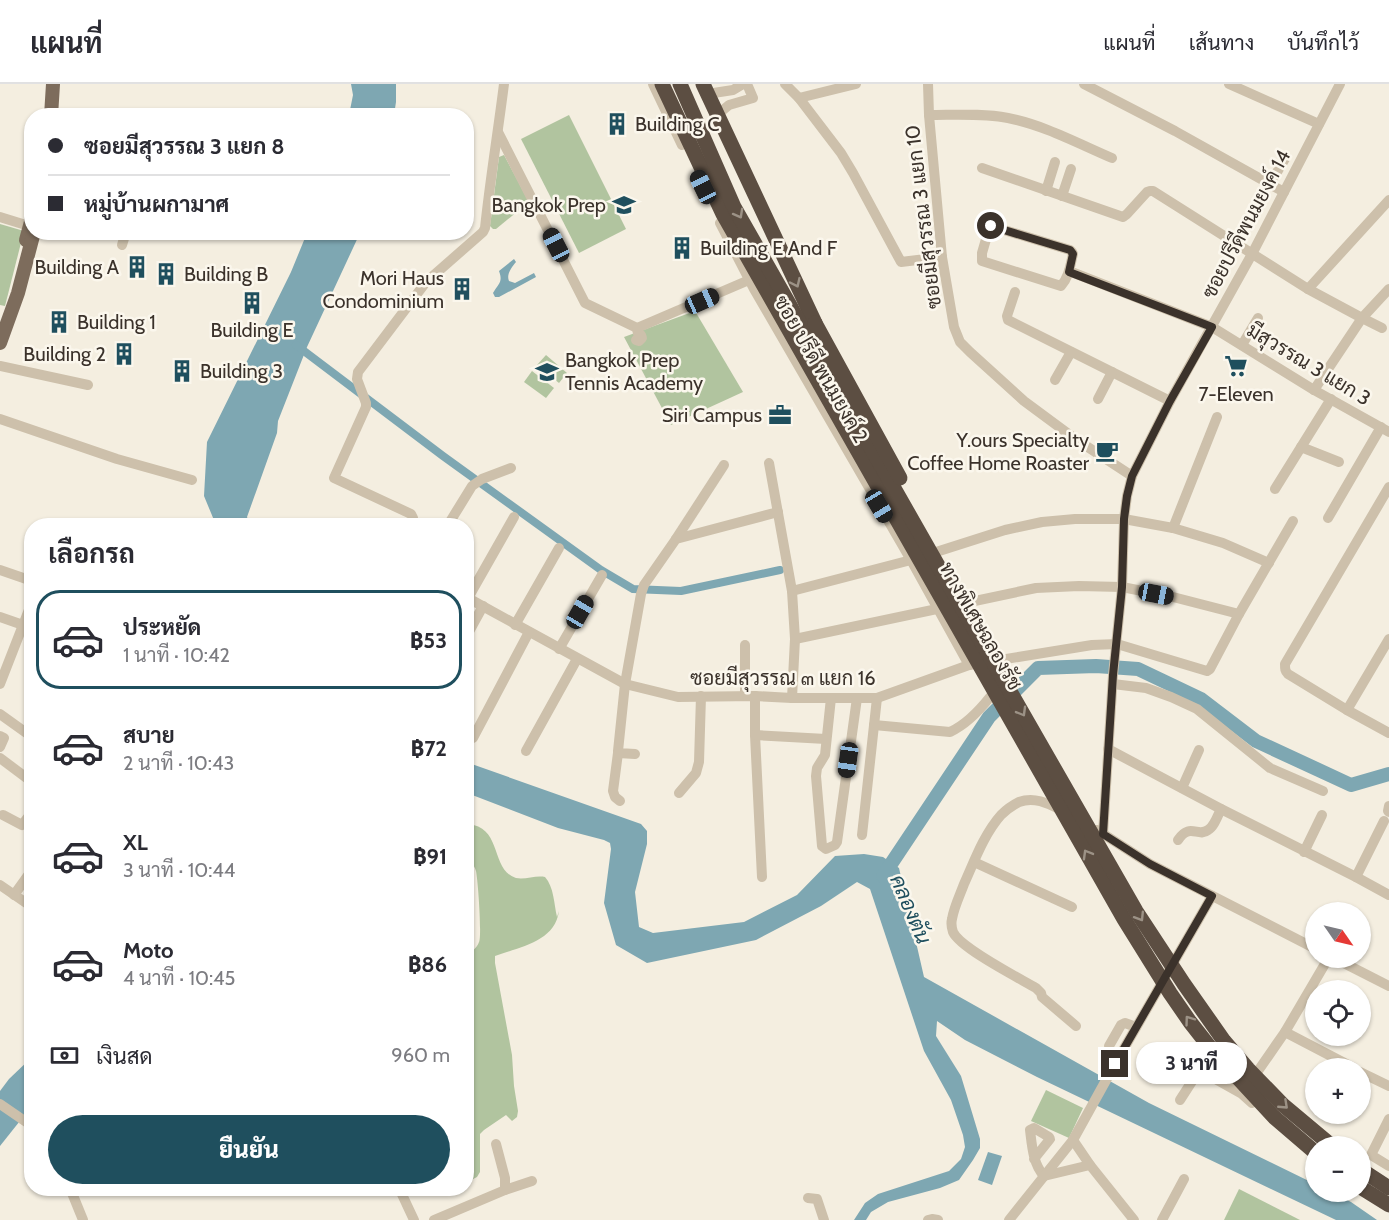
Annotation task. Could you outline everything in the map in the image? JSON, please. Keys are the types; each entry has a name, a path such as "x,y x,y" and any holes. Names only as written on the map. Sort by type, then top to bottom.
{"highway":[{"name":"ทางพิเศษฉลองรัช","path":"662,84 723,214 1129,928 1170,993 1212,1050 1274,1117 1305,1144"},
{"name":"ทางพิเศษฉลองรัช","path":"680,84 734,207 1136,911 1224,1041 1284,1105 1320,1136"},
{"path":"705,89 814,323 918,510 961,606"},
{"path":"1371,1176 1389,1188"},
{"path":"1371,1194 1389,1205"}],"main road":[{"path":"52,108 53,84"},
{"path":"58,108 59,84"},
{"path":"0,343 28,240"},
{"path":"2,319 15,293"}],"street":[{"path":"474,240 485,228 504,84"},
{"name":"ซอย ปรีดี พนมยงค์ 2","path":"653,84 749,280 969,665"},
{"path":"705,89 733,90 745,84 753,98 729,105 717,115"},
{"path":"785,84 799,98 841,153 901,262 942,257"},
{"path":"799,98 856,84"},
{"name":"ซอยมีสุวรรณ 3 แยก 10","path":"928,84 942,257 954,327 960,342 1023,400 1074,438 1132,476"},
{"path":"1084,84 1175,131 1284,192"},
{"path":"1229,84 1319,124"},
{"name":"ซอยปรีดีพนมยงค์ 14","path":"1103,834 1113,679 1122,587 1124,519 1132,476 1170,401 1252,254 1340,84"},
{"path":"929,115 1009,118 1041,128 1112,158"},
{"path":"498,132 585,303 638,331 749,280"},
{"path":"1270,184 1286,157"},
{"path":"1046,190 1055,162"},
{"path":"982,168 1123,217 1147,192 1153,191 1308,289 1382,328"},
{"path":"1062,196 1071,169"},
{"path":"1308,289 1389,200"},
{"path":"0,217 24,224"},
{"path":"994,226 1070,250 1073,254 1069,272 1062,286 983,262 981,258 989,229 994,226"},
{"path":"122,245 124,240"},
{"path":"413,518 411,514 334,478 366,407 356,377 426,282 474,240"},
{"name":"มีสุวรรณ 3 แยก 3","path":"1069,272 1212,327 1314,390 1385,430"},
{"path":"1314,390 1362,318 1389,289"},
{"path":"1015,292 1007,316 1008,320 1170,401"},
{"path":"1242,345 1258,318"},
{"path":"1055,381 1071,352"},
{"path":"0,366 88,385"},
{"path":"1098,399 1112,372"},
{"path":"1275,489 1330,399"},
{"path":"1173,528 1217,417"},
{"path":"0,419 117,459 192,480"},
{"path":"1328,518 1385,430"},
{"path":"1301,447 1339,462"},
{"path":"769,463 792,591 795,639 792,698"},
{"path":"620,801 615,797 614,791 625,684 643,589 724,465"},
{"path":"452,518 472,486 482,479 511,468"},
{"path":"1389,487 1285,664 1285,671 1288,674 1389,733"},
{"path":"676,539 778,512"},
{"path":"474,586 514,517"},
{"path":"792,591 911,560 1005,530 1042,522 1075,519 1124,519 1173,528 1223,543 1269,563"},
{"path":"795,639 1036,588 1122,587 1239,614 1293,521"},
{"path":"515,625 559,548"},
{"path":"0,570 24,578"},
{"path":"559,649 602,575"},
{"name":"ซอยมีสุวรรณ ๓ แยก 16","path":"474,602 625,684 678,696 792,698 877,698 969,665 1092,645 1117,644 1207,671 1239,614"},
{"path":"474,622 483,606"},
{"path":"0,617 23,625 2,670 0,684"},
{"path":"474,736 529,632"},
{"path":"1347,710 1389,639"},
{"path":"745,645 755,735 762,877"},
{"path":"526,751 577,659"},
{"path":"1113,679 1146,688 1197,709 1270,768 1323,791"},
{"path":"679,793 696,773 699,762 701,696"},
{"path":"874,725 950,732 980,710 990,697"},
{"path":"831,698 825,756 817,768 816,776 822,846 826,849 837,842 857,698"},
{"path":"862,835 877,698"},
{"path":"0,714 24,730"},
{"path":"755,735 826,739"},
{"path":"0,736 4,738 0,747"},
{"path":"1108,749 1389,895"},
{"path":"1182,788 1199,750"},
{"path":"618,753 635,754"},
{"path":"0,758 24,776"},
{"path":"1076,1026 1042,997 1036,988 977,954 960,941 953,932 951,921 954,908 990,830 1010,807 1021,801 1032,799 1043,801 1075,817 1150,864 1305,943"},
{"path":"1356,877 1387,817 1389,806"},
{"path":"1178,840 1188,831 1206,832 1209,830 1221,809"},
{"path":"3,815 22,825 24,822"},
{"path":"1304,852 1322,815"},
{"path":"974,862 1071,906"},
{"path":"14,895 24,881"},
{"path":"0,885 24,902"},
{"path":"1009,1220 1073,1140 1212,896"},
{"path":"1242,1094 1285,1032 1323,968"},
{"path":"1352,968 1389,986"},
{"path":"1109,1046 1121,1025 1125,1023 1136,1027"},
{"path":"1285,1032 1334,1058"},
{"path":"1180,1100 1198,1072 1201,1071 1242,1094 1282,1134 1305,1153"},
{"path":"1371,1077 1389,1086"},
{"path":"0,1104 24,1121"},
{"path":"1389,1119 1371,1155 1389,1166"},
{"path":"1073,1140 1134,1220"},
{"path":"496,1144 505,1178 505,1190"},
{"path":"1035,1159 1039,1171 1044,1176"},
{"path":"1044,1176 1090,1165"},
{"path":"1162,1220 1184,1179"},
{"path":"434,1220 532,1181"},
{"path":"73,1196 82,1220"},
{"path":"403,1196 414,1220"},
{"path":"808,1198 817,1199 824,1220"},
{"path":"928,1220 938,1220"}],"green space":[{"path":"569,115 626,229 579,253 521,139"},
{"path":"504,155 529,202 496,229 493,229 490,226 499,157"},
{"path":"0,224 24,231 5,306 0,305"},
{"path":"695,311 743,392 671,425 624,337"},
{"path":"546,355 567,373 559,383 537,365"},
{"path":"532,371 554,388 546,398 524,382"},
{"path":"474,826 487,833 492,840 502,867 508,874 516,878 545,877 552,891 557,917 559,911 556,921 551,930 543,936 525,946 495,956 512,1055 518,1111 517,1117 512,1121 506,1115 480,1134 480,1172 474,1178 474,949 480,938 474,867"},
{"path":"1046,1090 1083,1108 1069,1138 1031,1121"},
{"path":"1239,1189 1300,1220 1224,1220"}],"water":[{"path":"351,84 396,84 395,108 350,108 353,95"},
{"path":"304,240 357,240 307,347 278,421 277,433 247,518 213,518 204,496 207,442 291,272"},
{"path":"514,259 516,262 509,273 509,281 515,283 534,273 536,277 495,297 493,293 499,285 499,271"},
{"path":"474,765 641,824 647,831 647,844 635,892 639,927 653,933 744,922 797,895 835,856 864,854 883,857 899,868 924,977 1149,1103 1305,1179 1305,1202 1351,1202 1377,1220 1336,1220 1037,1077 965,1040 937,1021 936,1036 961,1076 980,1139 980,1148 959,1180 940,1188 888,1202 871,1212 866,1220 854,1220 865,1203 878,1194 949,1171 961,1159 965,1147 951,1100 924,1051 870,889 857,882 821,906 756,940 647,963 616,945 604,903 611,849 610,843 558,828 474,796"},
{"path":"24,1065 24,1116 0,1146 0,1091"},
{"path":"988,1152 1002,1156 992,1185 978,1180"}],"waterway":[{"path":"296,345 443,456 601,570 633,589 681,591 780,570"},
{"name":"คลองตัน","path":"883,876 989,717 1038,668 1096,666 1138,669 1201,699 1256,741 1351,785 1389,774"}],"place":[{"name":"Building C","path":"617,124"},
{"name":"Bangkok Prep","path":"624,205"},
{"name":"Building E And F","path":"682,248"},
{"name":"Building A","path":"137,267"},
{"name":"Building B","path":"166,274"},
{"name":"Mori Haus Condominium","path":"462,289"},
{"name":"Building E","path":"252,303"},
{"name":"Building 1","path":"59,322"},
{"name":"Building 2","path":"124,354"},
{"name":"7-Eleven","path":"1236,366"},
{"name":"Building 3","path":"182,371"},
{"name":"Bangkok Prep Tennis Academy","path":"547,372"},
{"name":"Siri Campus","path":"780,415"},
{"name":"Y.ours Specialty Coffee Home Roaster","path":"1107,451"}],"route":[{"path":"991,226 1070,250 1073,254 1069,272 1212,327 1170,401 1132,476 1127,496 1103,834 1150,864 1212,896 1115,1064"}]}
